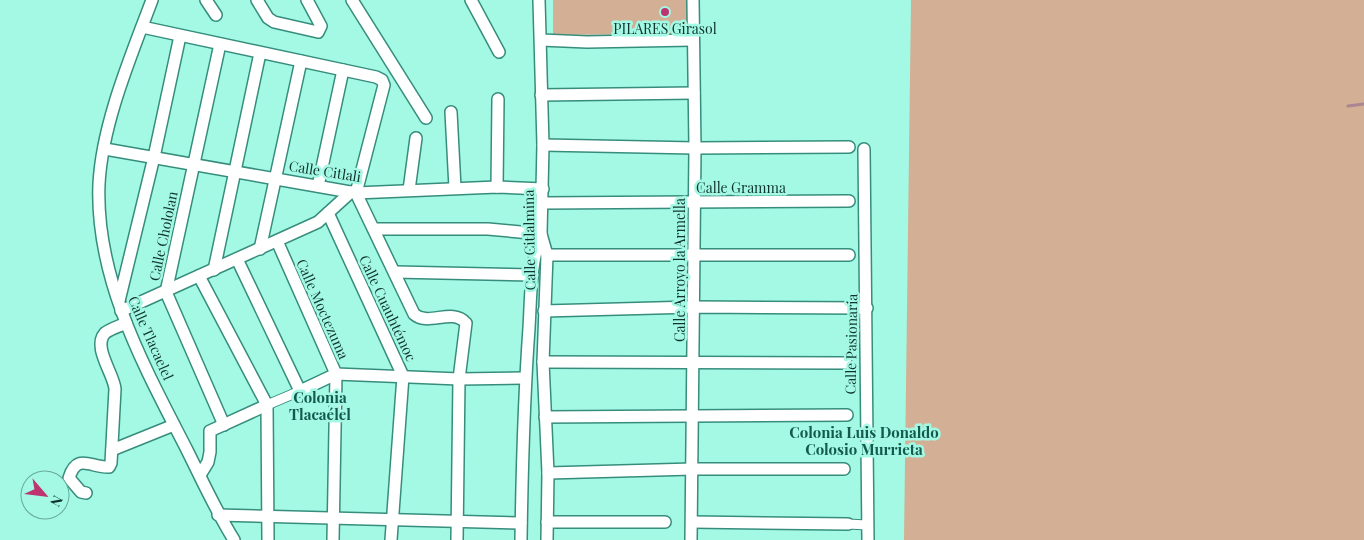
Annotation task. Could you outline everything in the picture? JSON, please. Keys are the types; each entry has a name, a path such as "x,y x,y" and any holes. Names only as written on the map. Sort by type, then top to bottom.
{"street":[{"name":"Calle Tlacaelel","path":"152,0 112,116 99,183 99,218 104,249 126,323 218,515 234,540"},
{"path":"206,0 216,15"},
{"path":"257,0 268,18 274,22 313,32 321,30 320,21 307,0"},
{"path":"352,0 426,118"},
{"path":"471,0 500,52"},
{"name":"Calle Citlalmina","path":"539,0 543,145 541,234 547,255 543,362 548,473 547,540"},
{"name":"Calle Arroyo la Armella","path":"692,540 691,415 695,148 692,40 693,0"},
{"path":"120,307 166,292 318,222 354,193 384,85 382,80 343,70 142,27"},
{"path":"120,307 180,36"},
{"path":"541,40 587,42 692,40"},
{"name":"Calle Chololan","path":"220,44 166,292 224,425"},
{"path":"214,270 260,53"},
{"path":"260,249 301,61"},
{"path":"318,186 343,70"},
{"path":"541,95 694,93"},
{"path":"497,187 498,99"},
{"path":"451,112 455,188"},
{"path":"409,190 416,138"},
{"path":"543,145 695,148 849,147"},
{"name":"Calle Citlali","path":"105,149 354,193 497,187 543,189"},
{"name":"Calle Pasionaria","path":"864,149 868,540"},
{"path":"354,193 395,272 414,314 418,318 455,316 461,318 466,323 459,379 457,540"},
{"name":"Calle Gramma","path":"542,203 849,201"},
{"name":"Calle Cuauhtémoc","path":"328,213 403,376 391,540"},
{"path":"374,230 488,229 541,234 534,255 525,378 521,540"},
{"name":"Calle Moctezuma","path":"277,241 336,374 333,540"},
{"path":"547,255 849,255"},
{"path":"237,259 300,391"},
{"path":"395,272 532,275"},
{"path":"199,276 267,405 268,540"},
{"path":"544,311 693,307 867,308"},
{"path":"86,493 81,492 69,478 78,464 86,462 109,467 112,450 114,380 101,348 101,340 105,333 126,323"},
{"path":"543,362 846,363"},
{"path":"200,475 208,462 210,431 336,374 459,379 525,378"},
{"path":"545,417 847,415"},
{"path":"112,450 174,425"},
{"path":"548,473 692,469 844,469"},
{"path":"218,515 521,523"},
{"path":"546,522 665,522"},
{"path":"692,522 868,525"}],"shaded area":[{"path":"553,0 689,0 689,34 553,35"},
{"path":"911,0 1364,0 1364,540 904,540"}],"waterway":[{"path":"1348,106 1364,104"}],"place":[{"name":"PILARES Girasol","path":"665,12"}],"district":[{"name":"Colonia Tlacaélel","path":"320,406"},
{"name":"Colonia Luis Donaldo Colosio Murrieta","path":"864,440"}]}
